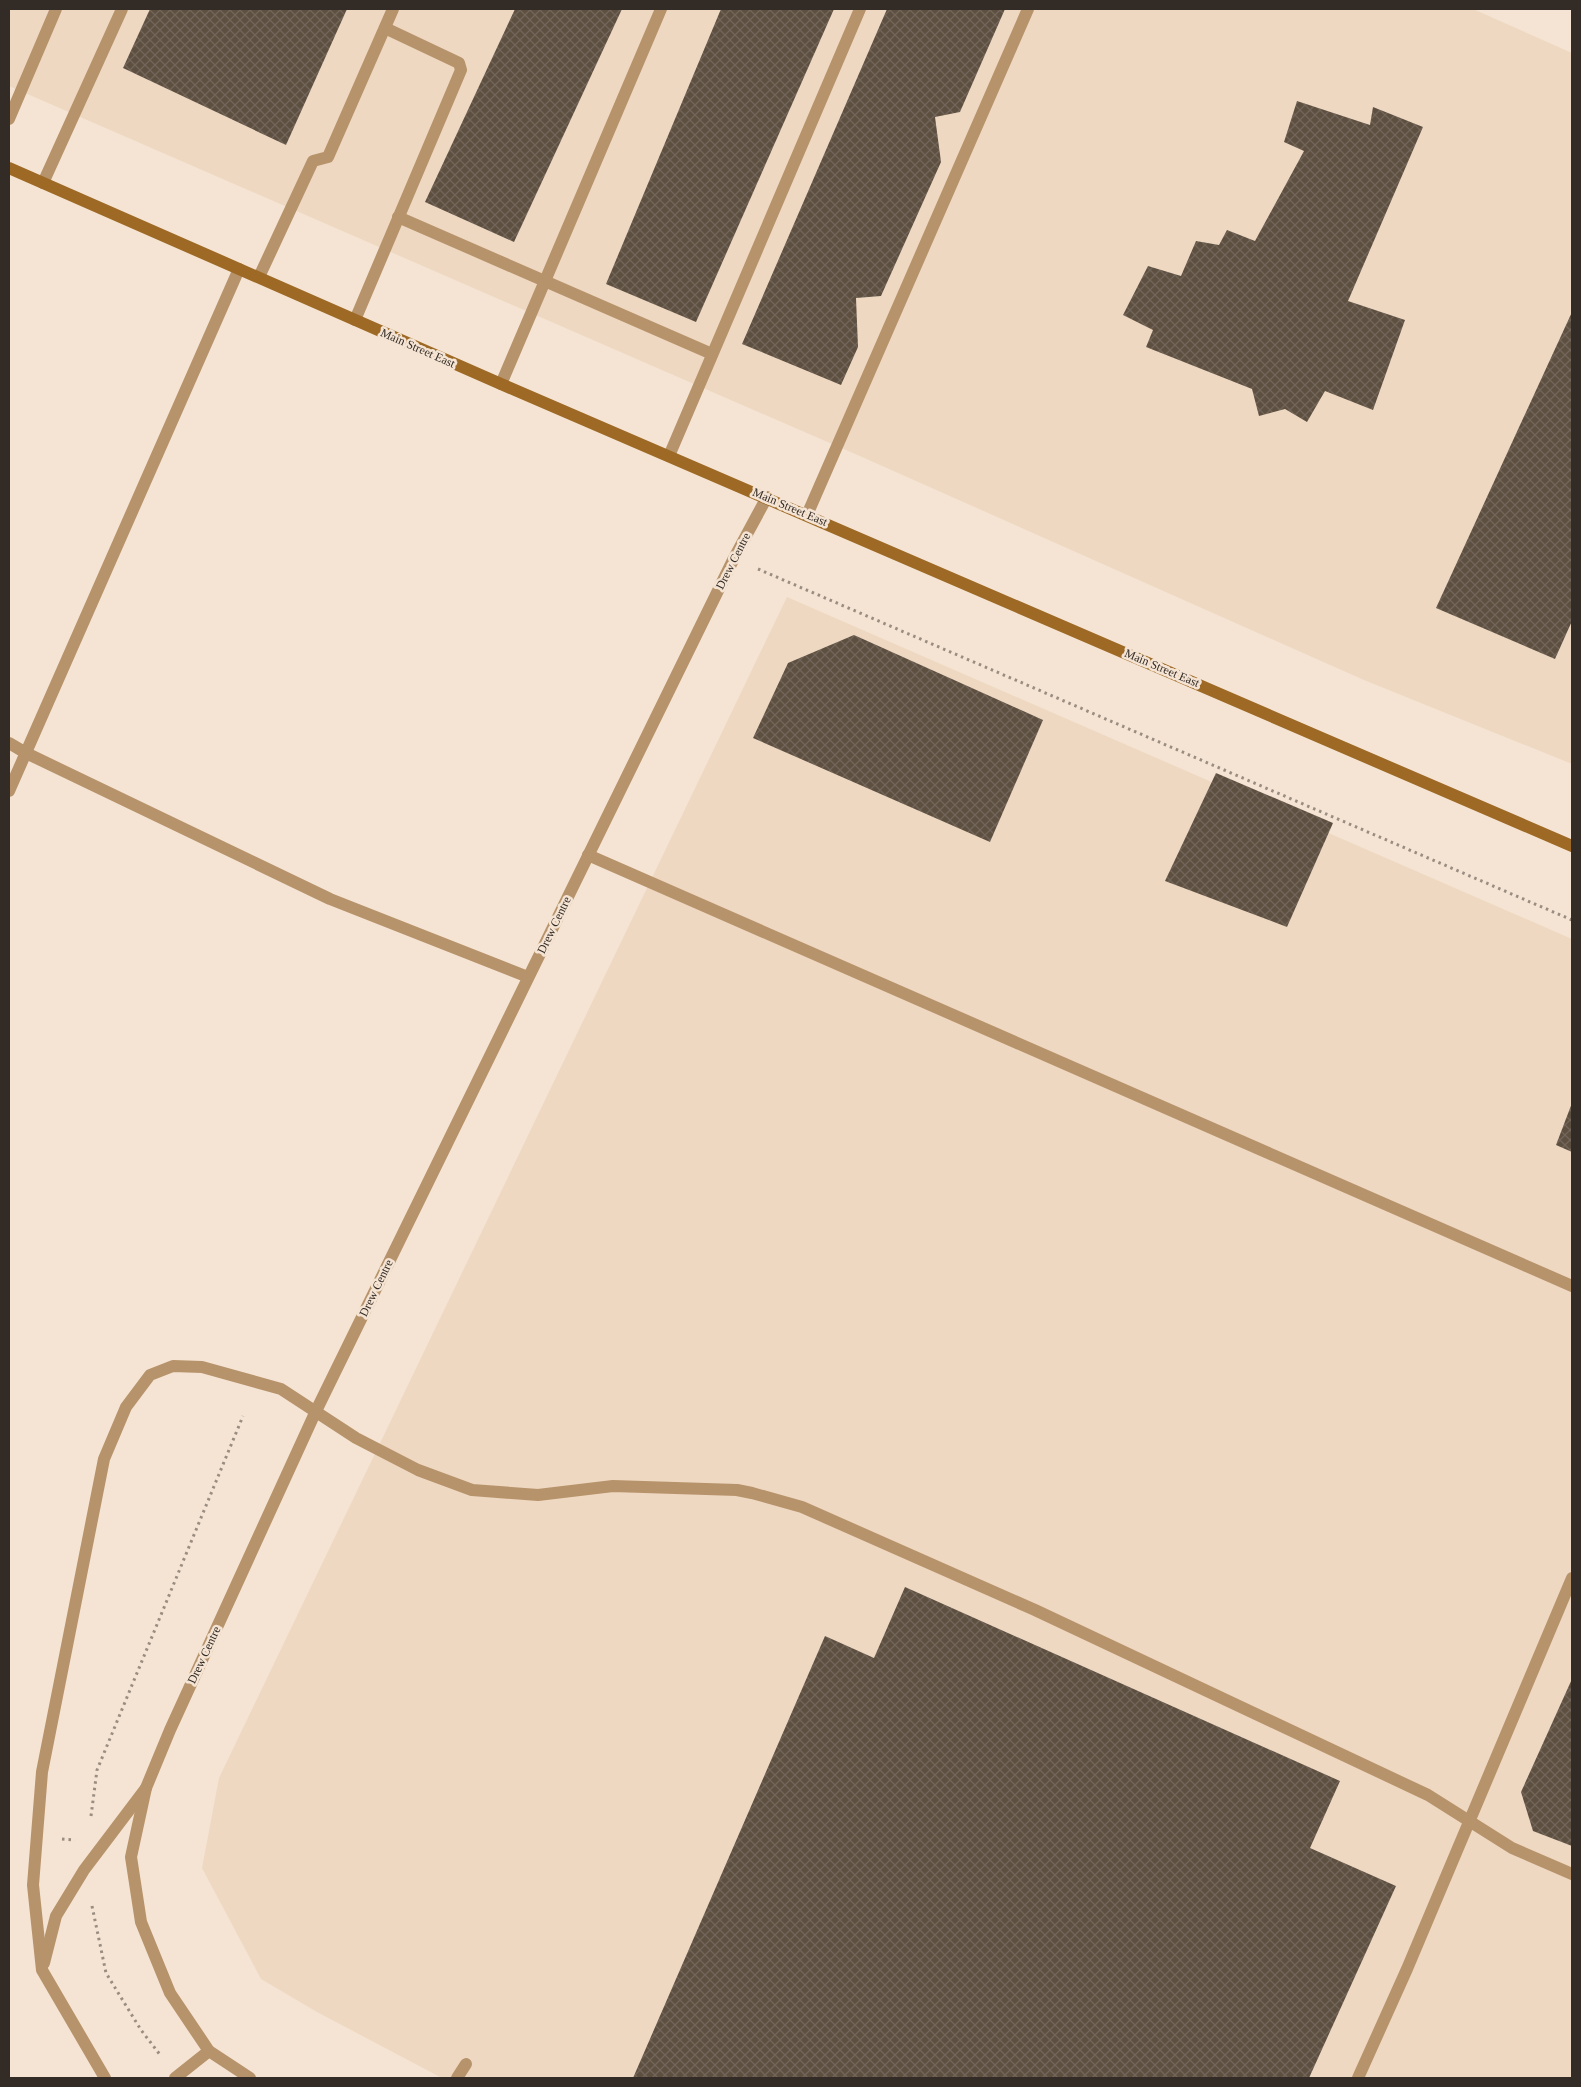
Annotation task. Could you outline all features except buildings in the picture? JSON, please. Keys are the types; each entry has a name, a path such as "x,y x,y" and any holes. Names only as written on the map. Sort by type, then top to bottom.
{"main road":[{"name":"Main Street East","path":"9,168 501,384 767,497 1572,846"}],"street":[{"path":"9,119 56,9"},
{"path":"43,183 122,9"},
{"path":"259,278 313,161 328,158 394,9"},
{"path":"501,384 661,9"},
{"path":"669,456 860,9"},
{"path":"807,515 1028,9"},
{"path":"355,320 461,70 459,64 385,28"},
{"path":"398,217 712,354"},
{"path":"9,791 240,269"},
{"name":"Drew Centre","path":"250,2078 209,2051 170,1992 140,1922 131,1857 146,1788 170,1730 315,1413 734,558 767,497"},
{"path":"9,743 26,753 330,899 528,977"},
{"path":"588,855 1572,1286"},
{"path":"105,2078 42,1970 33,1885 42,1772 104,1459 126,1407 150,1375 173,1366 202,1367 281,1389 356,1438 418,1470 472,1490 538,1495 613,1486 737,1490 802,1507 1017,1602 1286,1727 1428,1795 1512,1848 1572,1874"},
{"path":"1358,2078 1407,1969 1572,1578"},
{"path":"42,1970 56,1916 84,1870 146,1788"},
{"path":"175,2078 209,2051"},
{"path":"457,2078 466,2064"}],"path":[{"path":"734,558 1572,920"}],"shaded area":[{"path":"9,9 1473,9 1572,53 1572,764 1364,680 862,457 9,86"},
{"path":"787,597 1572,939 1572,2078 442,2078 317,2012 261,1979 202,1868 219,1778"}]}
